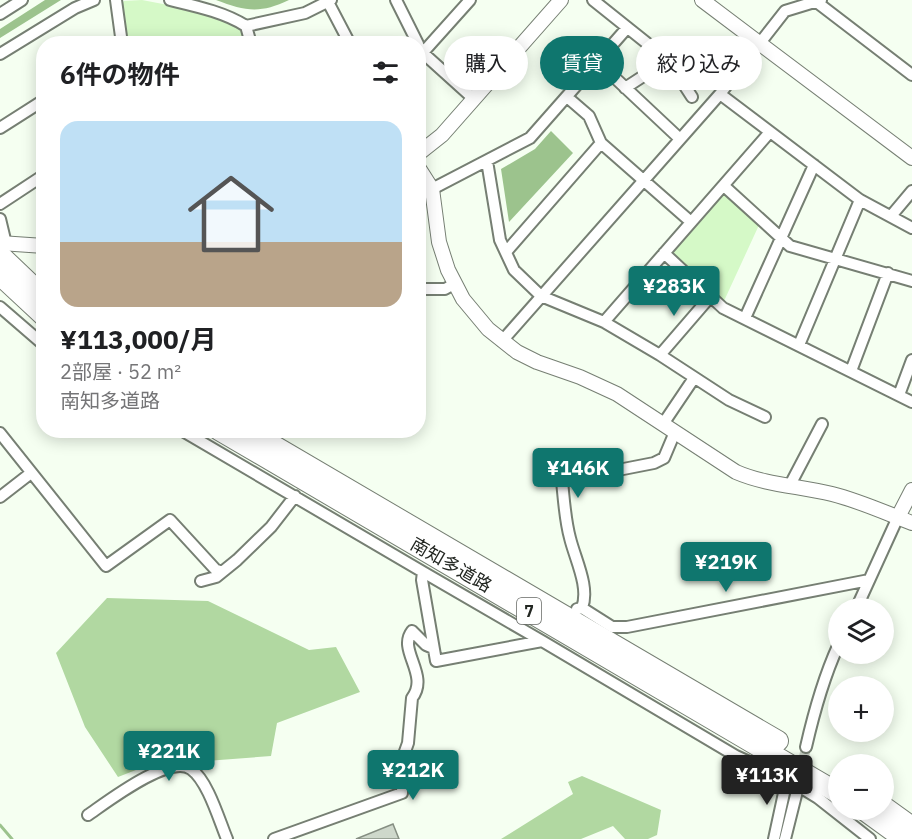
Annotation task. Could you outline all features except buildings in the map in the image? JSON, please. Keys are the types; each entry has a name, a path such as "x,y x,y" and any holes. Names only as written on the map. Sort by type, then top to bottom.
{"highway":[{"path":"2,249 36,288"},
{"path":"0,275 36,308"},
{"name":"南知多道路","path":"233,438 828,787"},
{"name":"南知多道路","path":"261,438 828,771"},
{"path":"894,814 912,827"},
{"path":"878,820 904,839"}],"street":[{"path":"0,14 22,0"},
{"path":"0,54 75,8 94,0"},
{"path":"116,0 121,36"},
{"path":"170,0 195,6 246,26 305,13 330,1 346,36"},
{"path":"396,0 413,36"},
{"path":"426,43 470,0"},
{"path":"426,148 442,135 561,0"},
{"path":"593,0 637,36"},
{"path":"702,0 749,36"},
{"path":"762,41 785,6 816,1 912,75"},
{"path":"246,26 249,36"},
{"path":"620,36 627,28"},
{"path":"762,46 912,158"},
{"path":"426,56 474,99"},
{"path":"636,81 626,88 680,139"},
{"path":"432,189 530,138 573,90"},
{"path":"688,90 692,96"},
{"path":"502,341 723,90"},
{"path":"720,94 860,200 912,228"},
{"path":"567,97 589,116 601,143 691,222"},
{"path":"0,128 36,105"},
{"path":"604,322 770,132"},
{"path":"506,252 601,143"},
{"path":"487,161 500,240 514,270 541,296 604,322 729,400 765,417"},
{"path":"745,318 814,165"},
{"path":"426,179 432,189 439,242 454,284 473,312 502,341 537,362 580,377 617,394 736,472 757,480 841,496 912,523"},
{"path":"0,204 36,180"},
{"path":"724,186 790,246 912,281"},
{"path":"891,216 912,191"},
{"path":"799,345 860,200"},
{"path":"0,219 2,249 36,247"},
{"path":"664,253 723,308 765,331 771,330 912,402"},
{"path":"851,371 888,273"},
{"path":"426,289 445,289 454,284"},
{"path":"660,355 710,297"},
{"path":"0,307 36,338"},
{"path":"899,395 912,360"},
{"path":"694,378 669,428 664,458 654,463 561,481 569,537 581,576 585,601 578,609 612,627 627,627 869,580"},
{"path":"790,485 815,429"},
{"path":"0,433 106,566 170,520 215,569 222,572"},
{"path":"195,438 735,756 787,778 818,798 870,839"},
{"path":"0,497 31,473"},
{"path":"861,598 912,490"},
{"path":"201,581 216,577 222,572 271,527 295,496"},
{"path":"423,572 422,580 436,661 542,641"},
{"path":"274,839 402,793 403,757 408,743 412,698 416,693 419,680 408,645 408,635 412,631 426,645 433,648"},
{"path":"806,747 830,664"},
{"path":"88,815 153,774 173,766 182,766 190,769 200,778 227,839"},
{"path":"774,839 787,778"},
{"path":"785,839 797,791"}],"shaded area":[{"path":"45,0 61,0 0,38 0,29"},
{"path":"142,0 189,9 236,26 243,36 125,36 121,4 124,1"},
{"path":"216,0 289,0 261,9 244,9"},
{"path":"551,131 573,153 509,222 501,169 535,149"},
{"path":"725,194 759,225 724,301 673,255 673,250 721,195"},
{"path":"107,598 208,601 309,650 336,647 360,692 277,723 271,756 206,761 200,745 118,777 85,727 56,653"},
{"path":"582,776 661,810 657,835 648,839 625,839 613,826 581,839 501,839 573,794 568,782"}],"waterway":[{"path":"0,825 12,839"}],"tunnel":[{"path":"801,773 806,747"}]}
